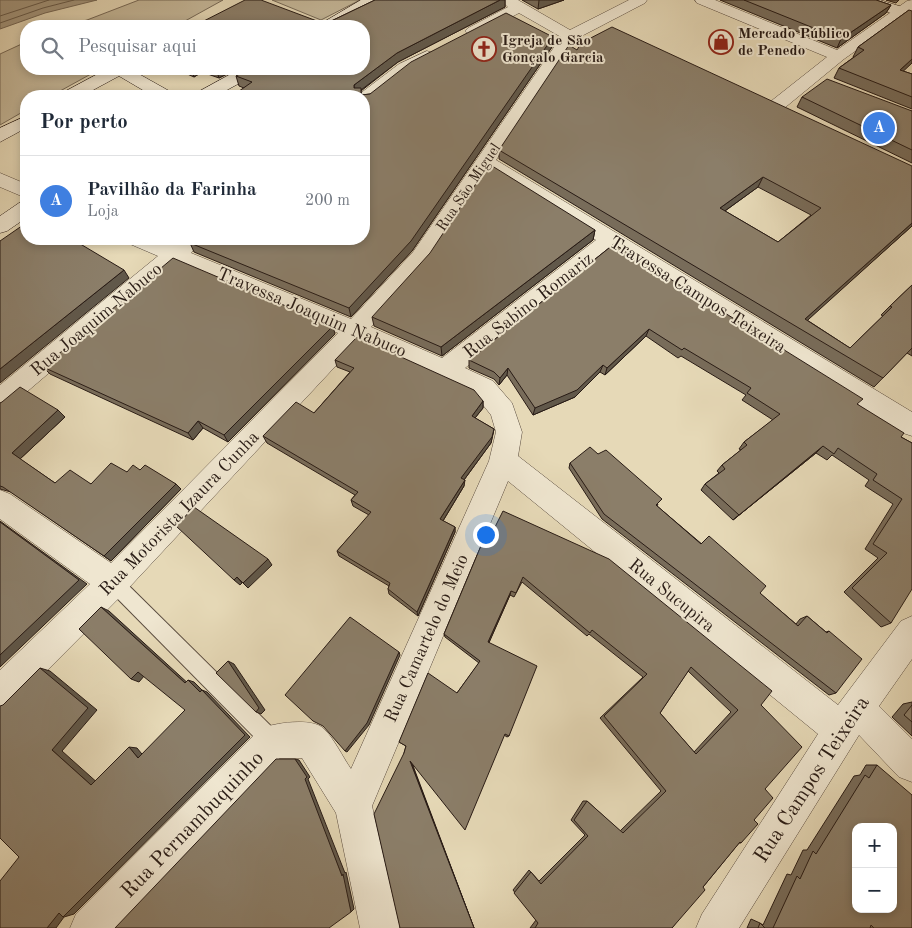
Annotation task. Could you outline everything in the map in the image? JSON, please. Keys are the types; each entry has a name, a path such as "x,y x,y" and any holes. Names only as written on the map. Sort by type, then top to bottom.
{"street":[{"path":"337,20 372,0"},
{"path":"457,39 513,4 570,36 640,0"},
{"path":"702,0 838,56"},
{"path":"865,0 909,10"},
{"path":"776,106 838,56 909,10"},
{"path":"598,21 616,30"},
{"name":"Rua São Miguel","path":"355,330 421,257 570,36"},
{"path":"370,93 405,67 440,48"},
{"path":"81,90 108,75"},
{"path":"129,75 156,90"},
{"path":"215,90 241,75"},
{"path":"812,77 830,84"},
{"path":"758,97 793,114"},
{"path":"0,136 20,124"},
{"name":"Travessa Campos Teixeira","path":"485,161 912,425"},
{"path":"0,179 20,189"},
{"path":"0,226 20,212"},
{"name":"Rua Sabino Romariz","path":"444,370 611,240"},
{"name":"Travessa Joaquim Nabuco","path":"153,245 355,330 484,388"},
{"name":"Rua Joaquim Nabuco","path":"0,400 186,245"},
{"name":"Rua Motorista Izaura Cunha","path":"0,694 113,582 355,330"},
{"name":"Rua Camartelo do Meio","path":"353,806 503,461 509,432 503,411 484,388"},
{"name":"Rua Sucupira","path":"503,461 848,719 912,764"},
{"path":"0,503 113,582"},
{"name":"Rua Campos Teixeira","path":"716,928 848,719 912,632"},
{"path":"272,741 311,740 353,806 380,928"},
{"name":"Rua Pernambuquinho","path":"90,928 272,741"}],"lane":[{"path":"113,582 272,741"}],"shaded area":[{"path":"139,0 223,0 187,20 87,20"},
{"path":"272,0 360,0 321,20"},
{"path":"20,45 20,75 89,75 62,90 20,90 20,113 0,125 0,54"}],"water":[{"path":"0,0 97,0 20,20 20,22 0,29"}],"building":[{"path":"245,0 261,0 314,20 206,20"},
{"path":"375,0 500,0 397,53 370,73 370,20 333,20"},
{"path":"744,0 876,0 891,5 841,39"},
{"path":"909,10 912,11 912,59 900,70 912,74 912,97 839,68 864,50 858,47"},
{"path":"506,13 553,37 411,241 349,308 195,245 370,245 370,94 411,62"},
{"path":"612,27 912,166 912,223 805,319 850,348 912,285 912,348 883,378 499,150 569,45 577,50 581,43","holes":["763,177 821,208 778,242 720,208"]},
{"path":"367,75 354,85 354,88 361,88 361,90 241,90 252,82 236,76"},
{"path":"827,79 912,111 912,150 802,97"},
{"path":"489,164 595,230 441,347 372,317 430,253"},
{"path":"20,227 20,245 82,245 124,270 0,369 0,241"},
{"path":"614,244 863,399 857,404 904,433 901,437 912,443 912,589 891,623 852,588 887,553 873,544 902,499 873,480 877,474 838,448 834,454 823,446 739,515 705,484 725,469 722,465 747,445 744,442 780,414 747,393 751,388 684,348 682,350 649,329 607,368 603,365 577,390 535,408 508,368 500,378 494,372 469,360"},
{"path":"173,258 333,326 224,435 198,421 188,433 43,367"},
{"path":"357,337 474,390 483,401 472,416 494,429 492,437 461,478 465,480 440,519 455,527 417,612 388,589 390,583 337,551 371,512 351,500 358,492 263,436 296,402 314,413 354,368 335,360"},
{"path":"20,387 58,410 12,453 55,483 70,470 91,484 111,463 127,472 133,465 140,470 145,465 176,484 104,556 0,486 0,403"},
{"path":"590,447 598,454 606,450 662,499 656,505 701,544 709,536 766,586 760,593 798,626 807,616 827,633 829,631 862,659 836,693 604,514 570,463"},
{"path":"194,507 268,559 243,583 237,577 234,580 176,526"},
{"path":"503,511 609,559 772,691 761,705 802,747 765,789 773,798 754,820 758,824 740,842 703,887 705,890 672,928 535,928 538,923 514,893 531,872 541,884 588,836 574,820 587,801 623,833 666,791 604,716 647,674 592,630 590,633 523,577 516,593 511,591 488,642 537,666 509,736 505,734 465,830 410,761 474,928 400,928 374,814 404,753 406,746 399,742 428,673 457,693 480,661 444,634 483,541 487,543","holes":["691,667 738,710 696,754 660,713"]},
{"path":"0,522 79,580 0,655"},
{"path":"101,607 185,683 188,680 200,692 202,690 245,735 63,917 59,913 47,928 0,928 0,881 19,857 0,838 0,706 40,668 88,708 52,750 91,785 129,747 138,758 185,710 138,672 131,679 79,629"},
{"path":"350,617 399,652 367,723 345,751 323,726 313,721 285,695"},
{"path":"228,661 259,708 256,712 216,673"},
{"path":"912,705 912,722 904,715"},
{"path":"276,759 295,759 307,777 305,779 342,876 343,874 351,912 329,928 115,928"},
{"path":"877,765 912,795 912,928 874,928 871,925 870,928 773,928 797,876 800,879 813,851 816,854 865,775 869,778"},
{"path":"760,923 765,928 758,928"}],"place":[{"name":"Mercado Público de Penedo","path":"721,42"},
{"name":"Igreja de São Gonçalo Garcia","path":"484,49"},
{"name":"Pavilhão da Farinha","path":"879,128"}]}
